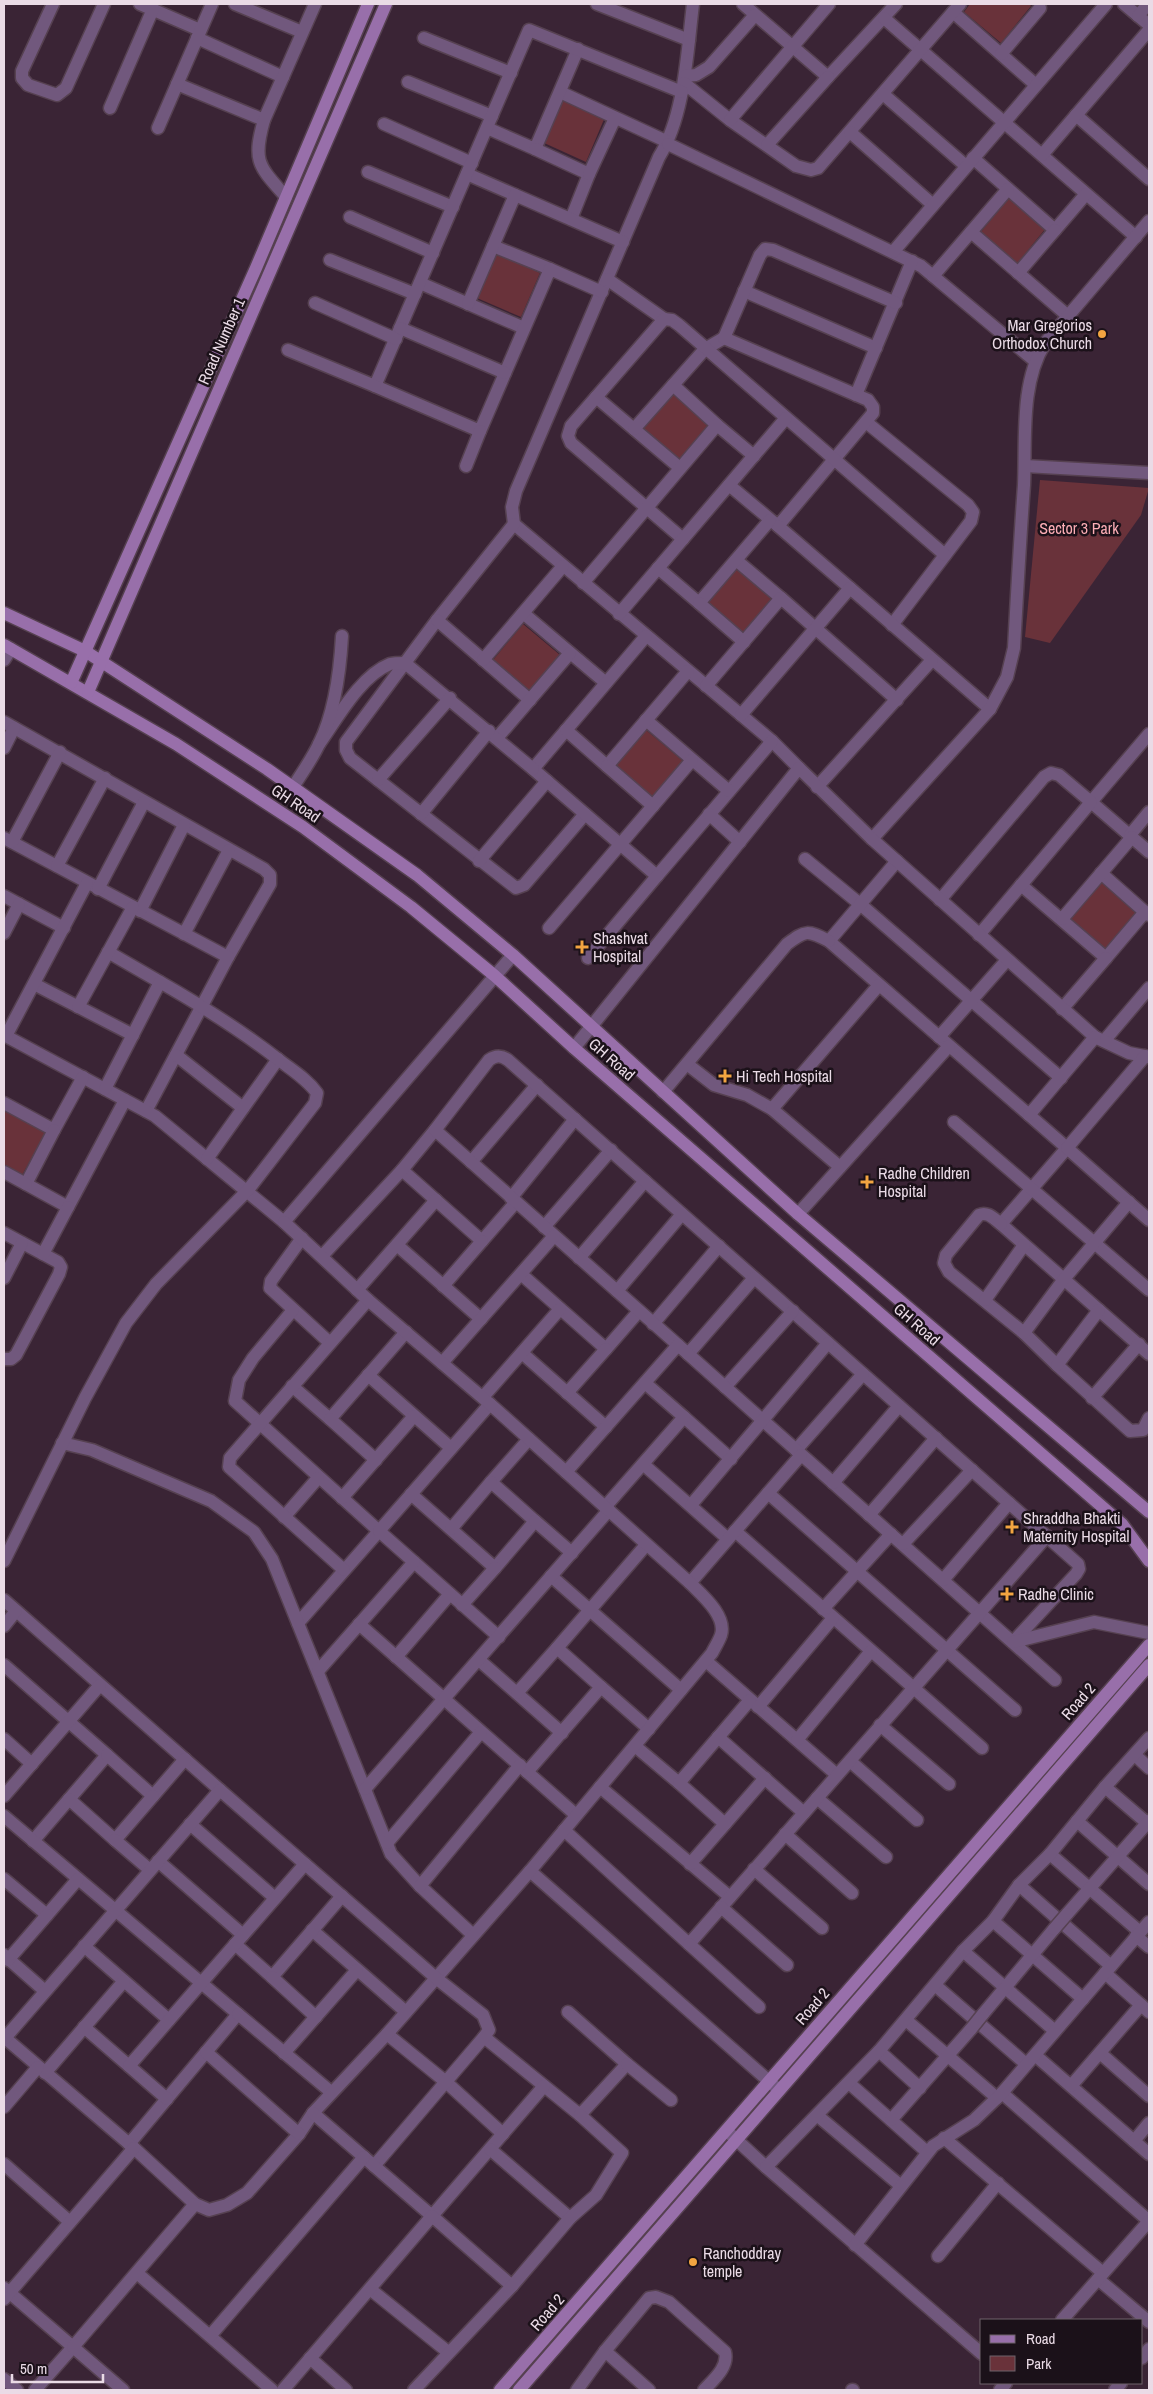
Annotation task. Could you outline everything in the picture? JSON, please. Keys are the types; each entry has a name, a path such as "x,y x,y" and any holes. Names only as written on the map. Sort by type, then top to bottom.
{"street":[{"path":"53,4 22,71 22,78 28,85 57,95 66,88 104,4"},
{"path":"140,4 283,77"},
{"path":"158,128 212,4"},
{"path":"235,4 302,32"},
{"path":"286,197 263,171 259,163 258,139 264,120 315,4"},
{"name":"Road Number 1","path":"71,683 286,197 368,4"},
{"name":"Road Number 1","path":"88,692 386,4"},
{"path":"597,4 689,40"},
{"path":"693,4 684,83 668,143 659,157 516,491 512,507 514,524 772,741 872,839 1062,1009 1100,1039 1129,1052 1147,1057 1001,1224"},
{"path":"743,4 828,77"},
{"path":"766,145 896,4"},
{"path":"892,252 1106,4"},
{"path":"1124,4 1149,25"},
{"path":"1138,16 1148,4"},
{"path":"1001,54 1039,5"},
{"path":"730,120 823,6"},
{"path":"375,386 529,30 578,49 684,83 730,120 796,166 810,170 818,168 956,8 1001,54 1036,84"},
{"path":"110,108 153,9"},
{"path":"684,83 709,67 756,15"},
{"path":"884,18 1136,237"},
{"path":"1042,155 1149,30"},
{"path":"424,38 511,73"},
{"path":"535,149 578,49"},
{"path":"408,82 489,122 535,149 589,174"},
{"path":"177,84 264,120"},
{"path":"560,92 912,261 933,276 1035,361"},
{"path":"883,94 969,162 1008,189 1055,230"},
{"path":"1076,115 1149,179"},
{"path":"572,219 589,174 615,118"},
{"path":"384,124 515,195 623,242"},
{"path":"850,132 933,205"},
{"path":"368,172 453,207"},
{"path":"933,276 1008,189"},
{"path":"1018,273 1086,194"},
{"path":"468,304 515,195"},
{"path":"350,217 433,253"},
{"path":"872,839 990,709 1007,677 1014,648 1030,387 1035,361 1045,343 1149,221"},
{"path":"971,232 1068,316"},
{"path":"493,246 602,292"},
{"path":"634,429 706,349 724,338 760,255 765,250 773,250 896,303"},
{"path":"330,260 468,304 524,328"},
{"path":"856,395 912,261"},
{"path":"466,466 550,269"},
{"path":"607,279 664,319 672,320 945,556"},
{"path":"744,291 876,348"},
{"path":"315,303 505,373"},
{"path":"664,319 571,426 568,436 571,443 683,539"},
{"path":"699,604 736,560 834,460 873,413 873,407 868,400 724,338"},
{"path":"288,350 480,432"},
{"path":"673,385 716,425 754,456"},
{"path":"596,397 680,468"},
{"path":"619,614 786,418"},
{"path":"866,422 968,505 973,512 971,521 892,625"},
{"path":"583,583 716,425"},
{"path":"1025,466 1149,473"},
{"path":"729,485 990,709"},
{"path":"514,524 405,662 346,742 346,750 350,758 479,861 509,884 520,888 585,814"},
{"path":"736,560 897,700"},
{"path":"483,660 563,566"},
{"path":"658,568 744,642"},
{"path":"741,715 850,588"},
{"path":"706,686 781,598"},
{"name":"GH Road","path":"4,613 85,650 293,787 417,875 512,954 798,1214 1149,1512"},
{"path":"523,613 606,683"},
{"path":"437,620 530,700"},
{"path":"319,744 335,695 340,667 342,636"},
{"path":"533,769 646,636"},
{"name":"GH Road","path":"6,651 88,692 176,744 303,826 411,907 496,976 574,1048 1122,1524 1149,1561"},
{"path":"421,814 493,735 530,700 570,652"},
{"path":"817,787 932,660"},
{"path":"293,787 319,744 369,677 390,664 405,662 450,698 657,876"},
{"path":"607,766 688,671"},
{"path":"378,780 450,698"},
{"path":"646,720 729,791"},
{"path":"4,748 9,725 60,752 184,825 264,869 270,875 270,884 146,1111"},
{"path":"566,730 653,806"},
{"path":"979,935 1149,734"},
{"path":"588,958 772,741"},
{"path":"60,752 8,840 228,958"},
{"path":"549,928 692,760"},
{"path":"574,1048 799,768"},
{"path":"940,900 1044,777 1051,773 1059,775 1149,852"},
{"path":"56,866 105,778"},
{"path":"479,861 547,781"},
{"path":"144,802 93,886 64,928 5,1036 146,1111 248,1190 368,1300 487,1401 690,1583 707,1600 720,1622 722,1633 706,1661 530,1871 387,2034 331,2092 313,2113 299,2134 247,2193 227,2205 209,2210 196,2204 4,2037 117,1911 220,1790"},
{"path":"1062,919 1149,812"},
{"path":"709,814 740,842"},
{"path":"78,1007 108,952 136,909 184,825"},
{"path":"184,934 229,850"},
{"path":"805,859 860,904 1061,1078"},
{"path":"829,941 897,862"},
{"path":"1062,1009 1147,913 1101,873"},
{"path":"1021,885 1106,958"},
{"path":"4,896 64,928"},
{"path":"4,933 19,904"},
{"path":"663,1092 787,944 803,932 812,932 829,941 1149,1220"},
{"path":"4,1561 9,1535 62,1443 126,1323 156,1284 248,1190 315,1103 317,1093 310,1084 278,1059 202,1006 108,952"},
{"path":"284,1222 496,976 512,954"},
{"path":"798,1214 840,1167 944,1041 972,1000 1007,960"},
{"path":"105,1089 160,982"},
{"path":"34,984 133,1035"},
{"path":"772,1109 879,985"},
{"path":"1029,1115 1061,1078 1149,988"},
{"path":"176,1055 243,1108"},
{"path":"322,1256 402,1170 436,1130 489,1060 495,1056 502,1056 611,1150 1078,1564 1079,1569 1013,1642"},
{"path":"207,1158 278,1059"},
{"path":"686,1064 714,1085 747,1095 772,1109 840,1167"},
{"path":"26,1184 83,1077"},
{"path":"471,1162 538,1086"},
{"path":"43,1254 125,1100"},
{"path":"4,1103 54,1130"},
{"path":"443,1286 482,1241 575,1119"},
{"path":"954,1122 1149,1290"},
{"path":"436,1130 1055,1680"},
{"path":"544,1227 611,1150"},
{"path":"402,1170 482,1241"},
{"path":"4,1172 68,1207"},
{"path":"579,1258 645,1180"},
{"path":"357,1290 436,1200"},
{"path":"1024,1333 1064,1279 1129,1202"},
{"path":"1149,1354 989,1215 984,1213 979,1215 946,1255 944,1263 949,1272 1024,1333 1056,1366 1130,1431 1143,1430 1149,1419"},
{"path":"617,1291 682,1214"},
{"path":"4,1233 58,1262 61,1267 16,1354 11,1359 4,1359"},
{"path":"442,1364 554,1236"},
{"path":"302,1238 271,1281 270,1288 330,1343"},
{"path":"4,1278 22,1243"},
{"path":"397,1245 481,1319"},
{"path":"985,1300 1024,1245"},
{"path":"653,1324 719,1246"},
{"path":"521,1274 606,1349"},
{"path":"688,1354 754,1278"},
{"path":"344,1570 229,1467 230,1458 368,1300"},
{"path":"298,1623 451,1448 522,1353 560,1309"},
{"path":"292,1310 253,1358 239,1380 235,1401 318,1478 498,1637"},
{"path":"1056,1366 1099,1310"},
{"path":"567,1393 639,1311"},
{"path":"725,1388 793,1311"},
{"path":"330,1419 406,1332"},
{"path":"691,1506 828,1343"},
{"path":"1092,1398 1139,1344"},
{"path":"566,1472 678,1345"},
{"path":"522,1353 606,1427"},
{"path":"690,1583 768,1493 798,1452 863,1374"},
{"path":"368,1375 451,1448"},
{"path":"645,1383 731,1459"},
{"path":"292,1386 376,1460"},
{"path":"833,1483 899,1406"},
{"path":"342,1498 414,1416"},
{"path":"365,1790 572,1553 643,1464 684,1418"},
{"path":"869,1515 936,1438"},
{"path":"450,1529 529,1439"},
{"path":"62,1443 92,1450 211,1501 254,1532 272,1559 386,1843 395,1859 420,1886 473,1935"},
{"path":"643,1464 691,1506 732,1535 824,1609 982,1748"},
{"path":"903,1544 972,1470"},
{"path":"284,1517 318,1478"},
{"path":"491,1482 572,1553"},
{"path":"768,1493 1015,1710"},
{"path":"411,1494 495,1568"},
{"path":"943,1580 1009,1503"},
{"path":"462,1605 536,1521"},
{"path":"824,1609 891,1534"},
{"path":"689,1944 1047,1536"},
{"path":"517,1693 646,1545"},
{"path":"318,1671 414,1562"},
{"path":"551,1576 681,1690"},
{"path":"396,1657 450,1594"},
{"path":"4,1600 436,1978 483,2015 489,2030 484,2037 374,2166"},
{"path":"4,1626 16,1611"},
{"path":"679,1783 718,1737 754,1703 833,1618"},
{"path":"1013,1642 1094,1622 1149,1633"},
{"path":"359,1624 576,1815"},
{"name":"Road 2","path":"500,2390 1149,1644"},
{"path":"557,1648 649,1729"},
{"path":"796,1740 871,1651"},
{"path":"478,1660 562,1733"},
{"path":"706,1661 837,1775"},
{"path":"4,1665 153,1796"},
{"name":"Road 2","path":"519,2390 1149,1665"},
{"path":"4,1796 100,1685"},
{"path":"420,1886 523,1769 562,1733 601,1687"},
{"path":"880,1725 949,1784"},
{"path":"386,1843 482,1732"},
{"path":"718,1737 804,1813"},
{"path":"766,2167 818,2116 906,2020 963,1951 993,1921 1019,1885 1050,1854 1105,1787 1149,1738"},
{"path":"4,1739 32,1764"},
{"path":"635,1746 725,1824"},
{"path":"33,1840 107,1755"},
{"path":"1135,1755 1149,1768"},
{"path":"115,1840 185,1759"},
{"path":"850,1760 917,1820"},
{"path":"690,1864 764,1778"},
{"path":"600,1787 690,1864 787,1965"},
{"path":"891,2120 948,2056 1031,1954 1148,1822 1105,1787"},
{"path":"817,1798 886,1857"},
{"path":"69,1799 115,1840 154,1866 239,1939 272,1977 316,2017"},
{"path":"4,1816 331,2092"},
{"path":"1077,1821 1149,1884"},
{"path":"190,1824 275,1898"},
{"path":"564,1830 759,2007"},
{"path":"785,1834 852,1893"},
{"path":"1050,1854 1138,1934 1149,1947"},
{"path":"129,2066 305,1864"},
{"path":"754,1869 822,1928"},
{"path":"530,1871 779,2090"},
{"path":"4,1878 46,1916"},
{"path":"45,1992 6,1958 78,1879"},
{"path":"1019,1885 1108,1969 1145,2009 1100,2053 1071,2086"},
{"path":"272,1977 342,1896"},
{"path":"993,1921 1082,1999"},
{"path":"855,2245 927,2152 944,2138 974,2120 999,2095 1149,1922"},
{"path":"312,1930 406,2012"},
{"path":"84,1946 169,2020"},
{"path":"963,1951 1055,2031"},
{"path":"284,2053 357,1970"},
{"path":"4,2107 84,2027 124,1981"},
{"path":"935,1985 977,2021 1071,2086 1149,2154"},
{"path":"568,2012 671,2100"},
{"path":"123,2390 6,2293 70,2222 166,2099 238,2014"},
{"path":"906,2020 948,2056 999,2095 1148,2224 1063,2319"},
{"path":"84,2027 166,2099"},
{"path":"387,2034 446,2082 503,2134"},
{"path":"414,2390 512,2286 570,2218 596,2195 622,2153 580,2115 484,2037"},
{"path":"878,2051 920,2088"},
{"path":"206,2052 299,2134"},
{"path":"1100,2053 1149,2096"},
{"path":"580,2115 627,2064"},
{"path":"849,2083 927,2152"},
{"path":"283,2390 544,2086"},
{"path":"313,2113 512,2286"},
{"path":"818,2116 901,2186"},
{"path":"1134,2141 1149,2122"},
{"path":"727,2131 736,2141 980,2352"},
{"path":"944,2138 1101,2276 1149,2322"},
{"path":"490,2149 570,2218"},
{"path":"210,2336 364,2157"},
{"path":"4,2164 70,2222"},
{"path":"938,2256 998,2184"},
{"path":"36,2390 196,2204"},
{"path":"137,2273 272,2390"},
{"path":"370,2289 448,2352"},
{"path":"577,2390 605,2351 649,2298 656,2297 663,2299 725,2352 727,2359 724,2366 707,2389"},
{"path":"605,2351 649,2390"},
{"path":"310,2358 346,2390"},
{"path":"4,2378 17,2390"}],"green space":[{"path":"970,4 1029,4 1031,6 1001,43 964,12"},
{"path":"561,98 605,117 586,162 542,142"},
{"path":"1010,197 1046,228 1016,265 979,234"},
{"path":"496,253 540,273 521,317 477,298"},
{"path":"672,393 709,424 678,461 641,430"},
{"name":"Sector 3 Park","path":"1040,480 1149,488 1141,515 1050,643 1025,637"},
{"path":"737,566 773,598 743,634 706,603"},
{"path":"523,624 560,655 529,691 493,660"},
{"path":"646,730 683,761 652,798 615,767"},
{"path":"1101,881 1137,912 1106,949 1070,918"},
{"path":"4,1108 46,1132 21,1177 4,1167"}],"place":[{"name":"Mar Gregorios Orthodox Church","path":"1102,334"},
{"name":"Shashvat Hospital","path":"582,947"},
{"name":"Hi Tech Hospital","path":"725,1076"},
{"name":"Radhe Children Hospital","path":"867,1182"},
{"name":"Shraddha Bhakti Maternity Hospital","path":"1012,1527"},
{"name":"Radhe Clinic","path":"1007,1594"},
{"name":"Ranchoddray temple","path":"693,2262"}]}
